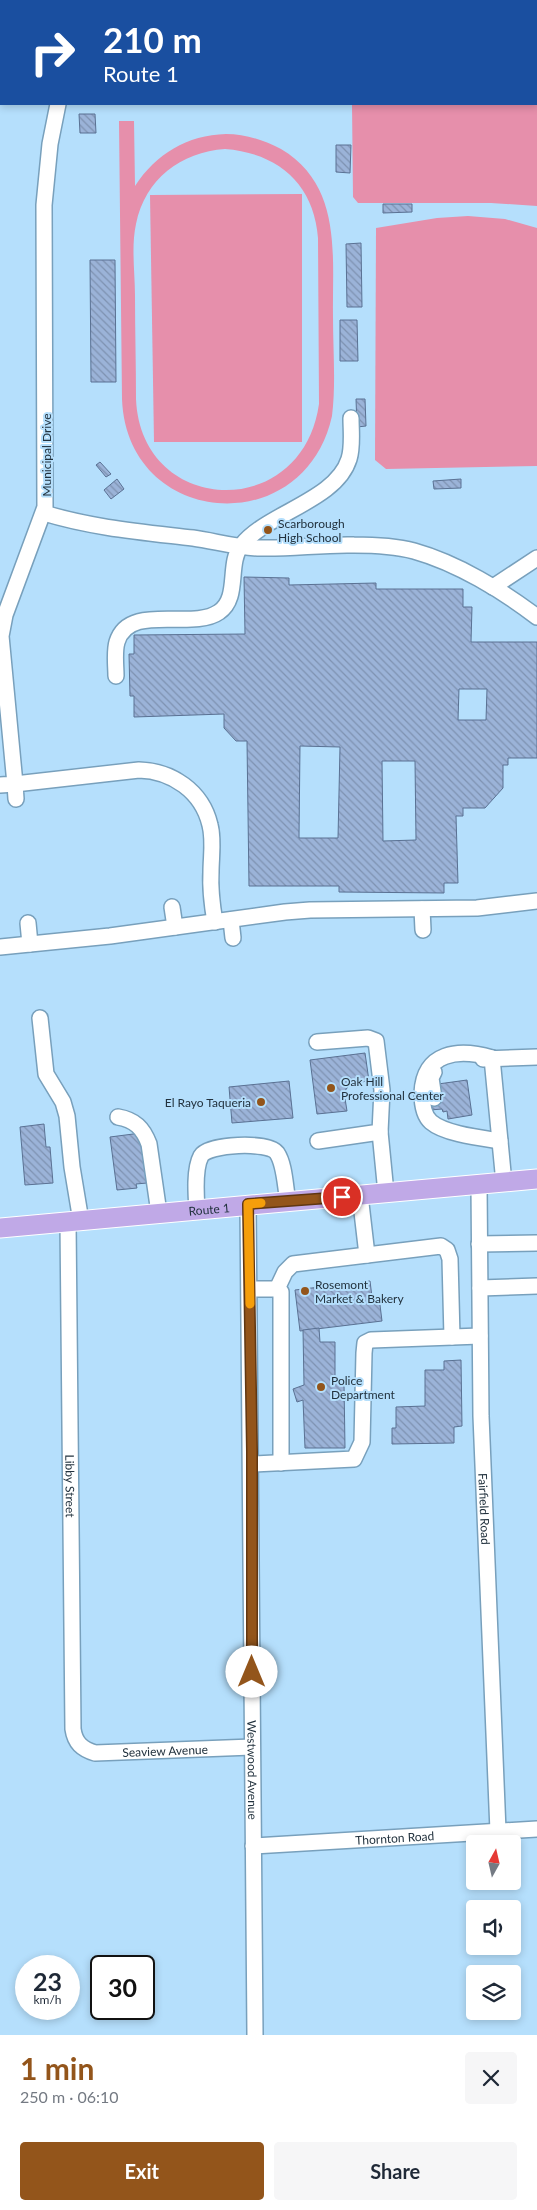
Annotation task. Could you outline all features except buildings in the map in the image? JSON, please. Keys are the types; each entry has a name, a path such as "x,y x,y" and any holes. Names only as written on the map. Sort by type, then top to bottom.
{"main road":[{"name":"Route 1","path":"0,1228 537,1179"}],"street":[{"name":"Municipal Drive","path":"10,789 1,636 5,615 44,513 46,497 44,205 50,144 58,105"},
{"path":"116,676 117,642 121,634 130,626 145,620 205,619 222,610 229,598 240,547 268,524 319,494 341,473 349,460 351,418"},
{"path":"44,513 91,526 194,538 240,547 354,545 405,549 470,574 537,618"},
{"path":"493,588 537,558"},
{"path":"10,789 138,770 159,772 183,784 200,802 210,826 211,897 214,922"},
{"path":"0,947 30,944 121,942 174,927 310,910 492,907 537,901"},
{"path":"172,907 174,927"},
{"path":"422,909 423,930"},
{"path":"231,920 233,938"},
{"path":"28,923 30,944"},
{"name":"Libby Street","path":"40,1018 46,1074 63,1102 67,1116 72,1167 74,1222 73,1729 76,1740 81,1746"},
{"path":"317,1042 368,1038 376,1041 382,1090 380,1132 386,1193"},
{"path":"492,1058 473,1053 448,1055 437,1060 427,1070 422,1087 423,1108 432,1123 438,1127 470,1136 500,1141"},
{"path":"446,1128 438,1119 431,1078 435,1070 442,1064 492,1058 537,1057"},
{"path":"492,1058 504,1182"},
{"path":"118,1117 135,1122 146,1135 159,1213"},
{"path":"318,1141 380,1132"},
{"path":"197,1209 196,1184 201,1157 206,1151 215,1148 257,1145 271,1147 277,1153 280,1162 288,1201"},
{"name":"Fairfield Road","path":"479,1185 480,1416 498,1831"},
{"path":"360,1195 367,1255"},
{"name":"Westwood Avenue","path":"248,1204 252,1464 255,2035"},
{"path":"479,1244 537,1243"},
{"path":"277,1289 285,1272 292,1264 441,1246 448,1250 450,1259 452,1337"},
{"path":"480,1288 537,1286"},
{"path":"250,1288 277,1289 281,1292 281,1463"},
{"path":"252,1464 354,1459 362,1442 366,1343 371,1340 480,1336"},
{"name":"Seaview Avenue","path":"81,1746 95,1753 252,1747"},
{"name":"Thornton Road","path":"253,1846 537,1829"}],"shaded area":[{"path":"352,105 537,105 537,206 491,203 358,203 353,197"},
{"path":"119,121 134,121 135,186 143,175 163,156 174,148 198,138 226,134 240,135 261,140 281,149 301,164 315,182 324,202 330,224 333,270 333,404 332,416 315,457 288,485 255,500 218,503 183,494 153,474 131,442 122,399","holes":["225,149 261,157 277,165 290,175 301,187 315,219 318,238 319,404 306,443 284,470 255,486 223,490 192,483 164,466 145,438 136,399 134,242 136,224 141,208 157,181 167,171 180,162 209,151"]},
{"path":"302,194 302,442 154,442 150,195"},
{"path":"468,216 505,219 537,228 537,466 386,469 375,460 376,228 437,218"}],"slow traffic":[{"path":"250,1304 248,1204 261,1203"}],"place":[{"name":"Scarborough High School","path":"268,530"},
{"name":"Oak Hill Professional Center","path":"331,1088"},
{"name":"El Rayo Taqueria","path":"261,1102"},
{"name":"Rosemont Market & Bakery","path":"305,1291"},
{"name":"Police Department","path":"321,1387"}],"route":[{"path":"252,1672 252,1451 248,1204 342,1197"}]}
